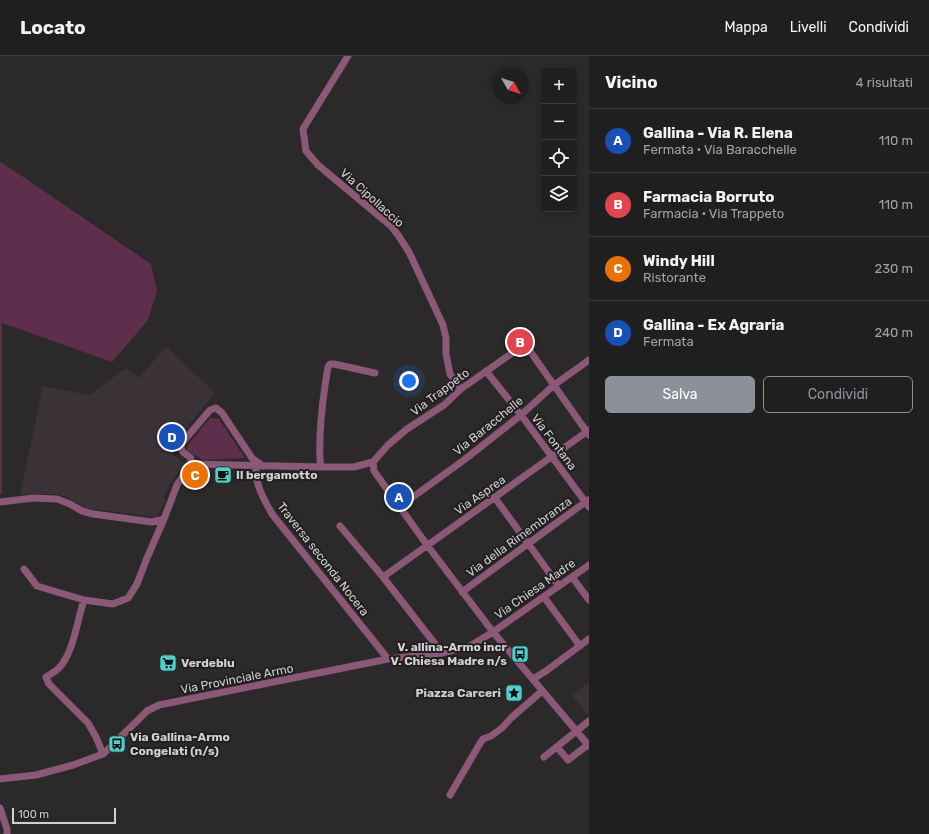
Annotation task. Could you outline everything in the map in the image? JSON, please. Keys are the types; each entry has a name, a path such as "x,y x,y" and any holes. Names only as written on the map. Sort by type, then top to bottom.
{"street":[{"name":"Via Cipollaccio","path":"348,56 303,129 306,151 318,165 391,226 398,235 409,252 443,325 450,374 461,389"},
{"name":"Via Trappeto","path":"373,462 388,445 407,430 444,405 461,389 525,344 554,385"},
{"name":"Via Baracchelle","path":"399,507 464,460 521,415 554,385 589,360"},
{"path":"321,467 321,414 328,367 330,364 334,364 375,373"},
{"name":"Via Fontana","path":"486,371 588,502"},
{"path":"554,385 588,432"},
{"path":"24,569 37,586 84,600 113,604 128,598 137,584 177,485 192,464 191,458 181,448 182,443 210,410 216,408 222,413 259,466"},
{"name":"Via Asprea","path":"382,577 588,432"},
{"path":"192,464 354,467 373,462 374,471 462,592 493,632 589,745 568,760 557,747"},
{"name":"Traversa seconda Nocera","path":"259,466 256,475 259,487 272,514 388,659"},
{"path":"0,502 34,498 57,499 82,511 94,514 152,522 164,519"},
{"path":"494,498 558,586"},
{"name":"Via della Rimembranza","path":"462,592 588,502"},
{"path":"340,526 442,653"},
{"name":"Via Chiesa Madre","path":"493,632 589,565"},
{"path":"572,577 589,600"},
{"path":"544,597 580,646"},
{"path":"84,600 67,657 59,668 46,677 49,684 88,723 103,754"},
{"name":"Via Provinciale Armo","path":"0,779 36,775 73,765 103,754 139,718 159,705 388,659 442,653 470,646 493,632"},
{"path":"533,679 589,639"},
{"path":"450,795 483,739 491,736 502,728 511,718 542,691"},
{"path":"544,757 589,721"},
{"path":"0,808 7,829 7,834"}],"shaded area":[{"path":"0,162 151,264 157,291 148,320 112,362 2,323 2,494 0,494"},
{"path":"166,346 215,393 168,450 185,464 169,486 164,497 166,501 156,517 86,508 67,497 57,494 20,494 43,386 89,395 126,368 139,378"},
{"path":"210,418 219,419 245,458 202,460 187,450 187,446"},
{"path":"589,682 589,712 587,714 572,695"}],"place":[{"name":"Farmacia Borruto","path":"520,342"},
{"name":"Gallina - Ex Agraria","path":"172,437"},
{"name":"Windy Hill","path":"195,475"},
{"name":"Il bergamotto","path":"223,475"},
{"name":"Gallina - Via R. Elena","path":"399,497"},
{"name":"V. allina-Armo incr V. Chiesa Madre n/s","path":"520,654"},
{"name":"Verdeblu","path":"168,663"},
{"name":"Piazza Carceri","path":"514,693"},
{"name":"Via Gallina-Armo Congelati (n/s)","path":"117,744"}]}
